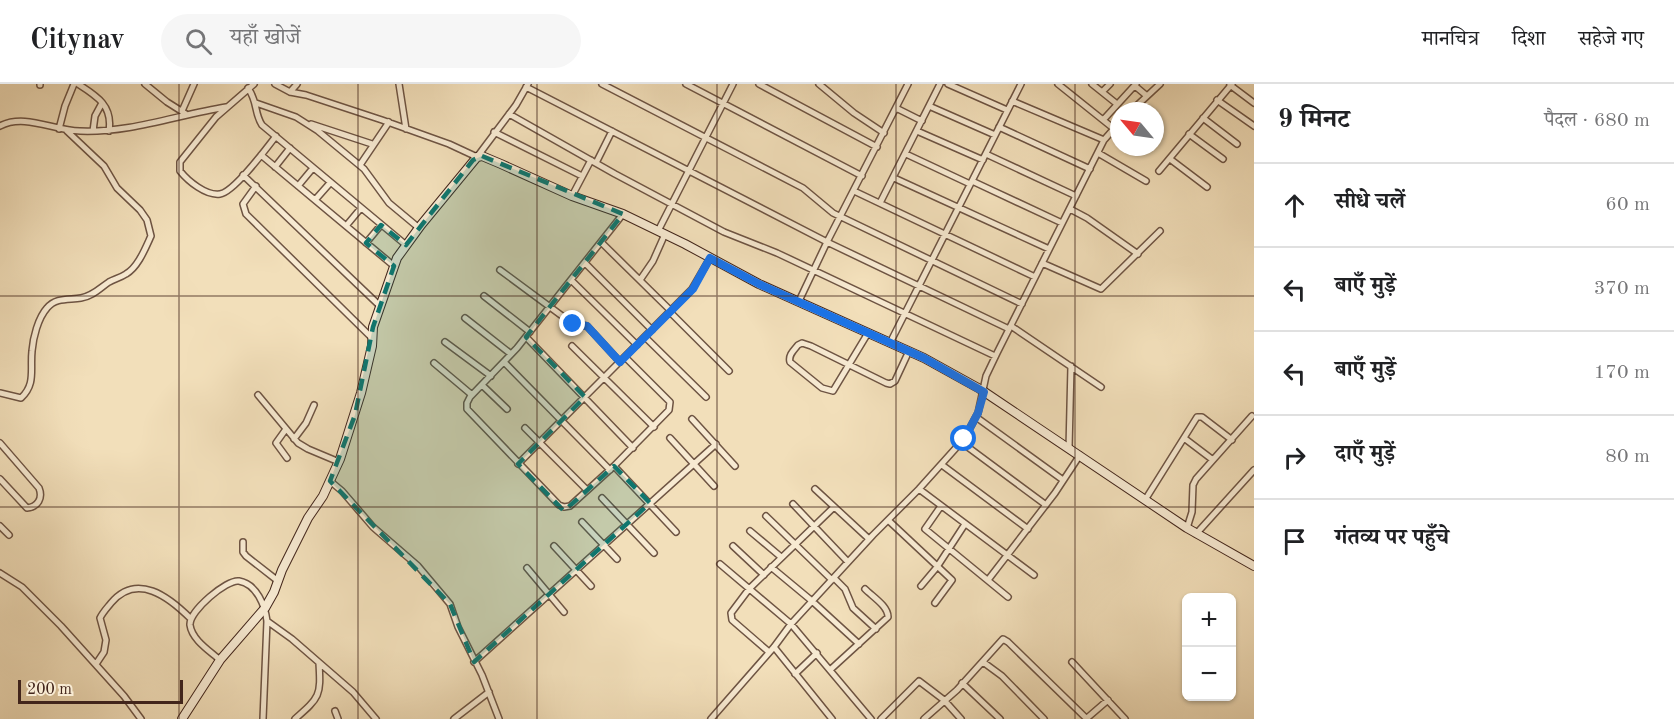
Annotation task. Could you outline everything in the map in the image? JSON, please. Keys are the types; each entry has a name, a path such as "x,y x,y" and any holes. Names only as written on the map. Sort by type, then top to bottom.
{"street":[{"path":"65,84 75,86 102,103 109,112 111,120 109,130"},
{"path":"145,84 184,113"},
{"path":"184,113 194,84"},
{"path":"254,84 227,107 207,129 180,162 180,171 190,182 214,194 224,193 243,175 276,136"},
{"path":"274,84 290,92 317,98 389,122 477,157 482,156 572,196 623,214 759,284 909,351 984,392 1196,534 1254,566"},
{"path":"290,92 297,84"},
{"path":"399,84 406,129"},
{"path":"602,84 803,188 841,216 1022,304"},
{"path":"686,84 862,176"},
{"path":"640,280 653,261 672,204 733,84"},
{"path":"759,84 877,147"},
{"path":"819,84 866,122 884,133"},
{"path":"799,301 908,84"},
{"path":"880,203 940,84"},
{"path":"948,84 1007,111"},
{"path":"890,343 1020,84"},
{"path":"1058,84 1110,125"},
{"path":"1092,84 1114,102"},
{"path":"1102,92 1110,84"},
{"path":"1141,102 1160,84"},
{"path":"1119,102 1136,85 1147,96"},
{"path":"1159,171 1231,85 1254,103"},
{"path":"59,129 75,86"},
{"path":"182,719 220,660 265,608 308,518 323,496 339,462 361,393 373,327 394,266 406,245 477,157 527,86 827,242 918,287 1010,327 1101,387"},
{"path":"248,88 255,97 260,122 406,245"},
{"path":"1217,100 1254,126"},
{"path":"1012,101 1104,140"},
{"path":"93,131 94,116 102,103"},
{"path":"256,103 372,144"},
{"path":"929,106 995,135"},
{"path":"0,126 10,121 20,121 67,131 109,130 137,127 184,113 227,107"},
{"path":"896,108 922,121"},
{"path":"1104,119 1110,112"},
{"path":"508,114 724,232 777,253 995,356"},
{"path":"1203,118 1237,144"},
{"path":"306,122 360,165 389,203 419,228"},
{"path":"360,165 389,122"},
{"path":"999,127 1090,169"},
{"path":"0,393 21,398 31,386 32,351 39,323 46,309 55,302 92,295 108,283 126,274 136,264 151,236 147,220 140,210 117,188 104,166 67,131"},
{"path":"572,196 582,176 612,131"},
{"path":"917,131 1076,196"},
{"path":"495,132 582,176"},
{"path":"711,719 774,647 791,624 869,539 942,465 961,442 976,417 984,392 986,376 995,356 1110,132"},
{"path":"1189,134 1223,159"},
{"path":"275,167 290,148"},
{"path":"906,153 1062,223"},
{"path":"1098,153 1146,181"},
{"path":"261,155 394,266"},
{"path":"1170,159 1207,187"},
{"path":"298,186 313,168"},
{"path":"243,175 380,306"},
{"path":"894,178 1049,249"},
{"path":"315,200 330,183"},
{"path":"256,186 243,204 246,214 372,338"},
{"path":"854,191 1035,276"},
{"path":"346,226 361,208"},
{"path":"1070,209 1087,218 1137,254"},
{"path":"623,214 526,337 472,395 467,403 467,409 559,505 570,506 667,414 670,402 625,357"},
{"path":"366,243 381,225"},
{"path":"1042,263 1101,289 1161,231"},
{"path":"601,242 729,371"},
{"path":"518,464 693,289 710,258"},
{"path":"585,263 652,330"},
{"path":"500,270 573,324 587,326 620,362"},
{"path":"572,280 637,345"},
{"path":"484,296 530,332"},
{"path":"465,318 511,354"},
{"path":"868,333 850,365 836,387 830,391 809,379 790,359 793,351 802,343 850,365 886,383 893,383 909,351"},
{"path":"526,337 633,448"},
{"path":"645,337 706,397"},
{"path":"445,342 491,376"},
{"path":"572,346 654,427"},
{"path":"504,362 560,421 650,503 676,532"},
{"path":"434,363 472,395"},
{"path":"1069,448 1071,366"},
{"path":"482,385 507,409"},
{"path":"258,395 294,439 308,449 339,462"},
{"path":"294,439 306,423 314,405"},
{"path":"1145,500 1199,416 1232,440"},
{"path":"1187,528 1192,512 1193,485 1200,472 1252,416"},
{"path":"976,417 1063,480"},
{"path":"692,418 735,466"},
{"path":"525,428 587,490"},
{"path":"286,429 276,443 287,458"},
{"path":"670,438 714,486"},
{"path":"1184,438 1213,460"},
{"path":"961,442 1046,505"},
{"path":"0,443 39,488 41,496 39,501 34,506 27,507 0,479"},
{"path":"474,662 716,444"},
{"path":"988,580 1046,505 1080,456"},
{"path":"942,465 1028,529"},
{"path":"1196,534 1254,470"},
{"path":"330,481 342,491 373,527 418,566 450,604 499,719"},
{"path":"814,489 869,539"},
{"path":"919,489 1034,575"},
{"path":"602,498 654,553"},
{"path":"793,504 848,562"},
{"path":"941,506 925,529 1008,597"},
{"path":"769,652 730,617 749,589 834,507"},
{"path":"766,516 845,589 853,608 876,629"},
{"path":"888,520 952,580 935,603"},
{"path":"582,522 617,559"},
{"path":"921,586 937,567 965,524"},
{"path":"0,526 9,535"},
{"path":"750,531 781,557"},
{"path":"243,542 243,552 246,556 278,581"},
{"path":"554,546 591,586"},
{"path":"732,546 764,574"},
{"path":"720,564 791,624 871,719"},
{"path":"771,567 859,644"},
{"path":"527,568 564,612"},
{"path":"0,573 30,593 96,664 141,719"},
{"path":"220,660 198,641 192,632 191,619 200,604 237,581 254,591 265,608 267,621 263,719"},
{"path":"96,664 104,652 106,640 100,618 119,594 134,589 154,591 164,596 191,619"},
{"path":"830,670 888,617 888,613 865,589"},
{"path":"267,621 279,628 353,692 376,719"},
{"path":"924,719 983,662 1001,640 1005,640 1087,719 1108,700"},
{"path":"774,647 832,719"},
{"path":"795,674 817,653"},
{"path":"983,662 1002,676 1044,719"},
{"path":"1072,662 1125,719"},
{"path":"295,719 320,692 320,663"},
{"path":"881,719 919,681 944,700 961,719"},
{"path":"962,683 1000,719"},
{"path":"454,719 489,692"},
{"path":"335,711 338,719"}],"highlighted area":[{"path":"482,156 623,214 526,337 585,397 518,464 564,511 614,466 650,503 474,662 450,604 330,481 355,415 373,327 394,266 366,243 381,225 406,245 473,160"}],"route":[{"path":"573,324 587,326 620,362 693,289 710,258 759,284 924,358 984,392 978,413 964,439"}]}
